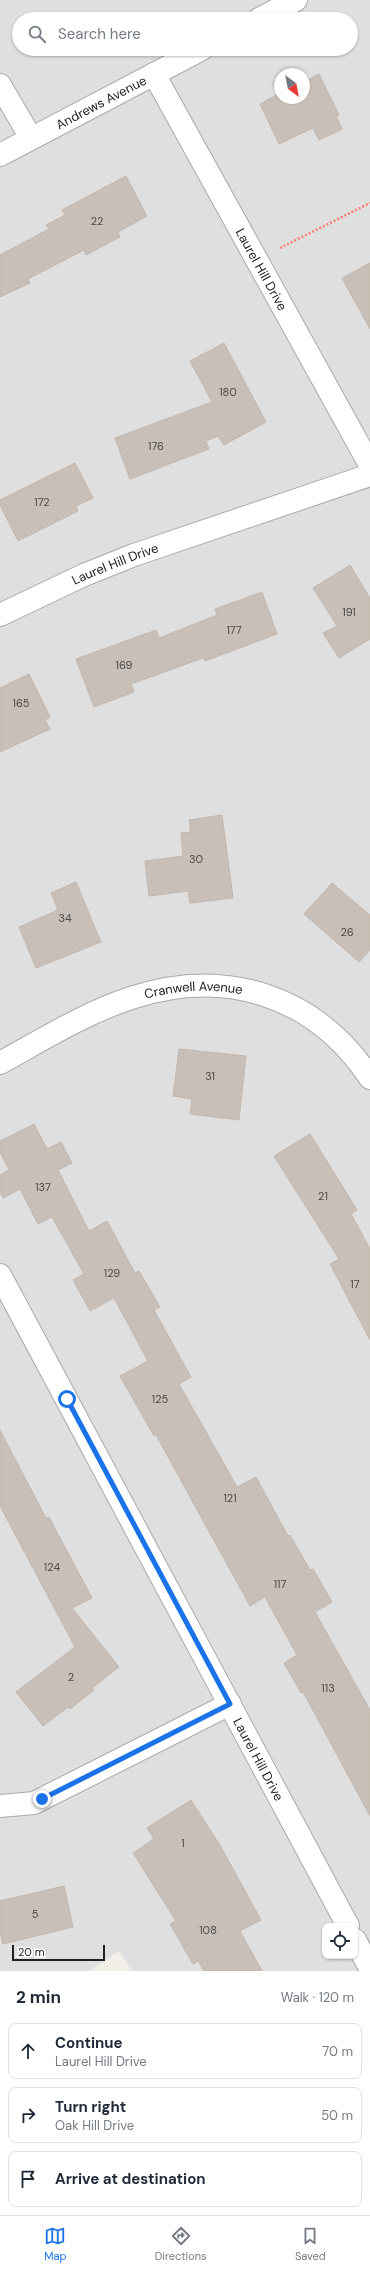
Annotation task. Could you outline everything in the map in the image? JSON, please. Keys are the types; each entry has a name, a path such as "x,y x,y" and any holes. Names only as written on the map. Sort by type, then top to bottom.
{"street":[{"path":"273,12 296,0"},
{"name":"Andrews Avenue","path":"0,155 189,56"},
{"name":"Laurel Hill Drive","path":"154,74 370,465"},
{"path":"0,85 31,138"},
{"name":"Laurel Hill Drive","path":"0,615 84,574 134,555 370,475"},
{"name":"Cranwell Avenue","path":"0,1063 82,1018 130,998 179,987 211,985 259,993 303,1012 341,1042 370,1078"},
{"name":"Laurel Hill Drive","path":"0,1275 346,1923"},
{"path":"0,1806 34,1803 230,1704"},
{"path":"358,1946 370,1968"}],"path":[{"path":"257,260 370,203"}],"shaded area":[{"path":"0,0 370,0 370,1971 132,1971 119,1951 89,1971 0,1971"}],"building":[{"path":"319,74 339,115 336,116 342,129 319,140 313,128 279,144 260,104 274,96 274,104 310,104 310,79"},
{"path":"126,176 147,216 118,232 120,237 86,255 84,250 28,279 30,283 0,297 0,255 49,229 46,225 65,215 62,210"},
{"path":"370,263 370,329 342,278"},
{"path":"224,343 266,422 224,445 218,436 206,441 209,449 130,479 115,438 212,402 190,361"},
{"path":"75,463 93,498 76,506 78,511 18,541 0,505 0,500"},
{"path":"350,565 370,598 370,639 339,658 323,633 337,626 313,588"},
{"path":"262,592 277,634 205,661 203,658 131,684 134,692 94,707 76,659 156,630 159,638 217,615 215,609"},
{"path":"29,674 50,717 45,720 50,729 0,752 0,688"},
{"path":"222,815 233,898 190,903 188,891 149,896 145,861 183,856 181,833 191,832 189,820"},
{"path":"76,882 101,942 36,968 19,927 58,910 51,893"},
{"path":"332,883 370,915 370,950 359,962 304,914"},
{"path":"179,1049 246,1056 239,1120 190,1114 192,1099 173,1096"},
{"path":"34,1124 47,1149 61,1142 72,1163 58,1170 89,1231 107,1221 135,1273 139,1271 160,1307 154,1310 191,1377 179,1384 237,1487 256,1477 288,1536 290,1535 310,1570 313,1569 332,1602 315,1612 370,1710 370,1816 303,1692 301,1693 284,1663 297,1655 265,1597 250,1606 156,1435 154,1436 120,1376 148,1361 114,1298 90,1311 73,1280 84,1274 52,1217 38,1224 20,1189 3,1198 0,1192 0,1175 9,1170 0,1152 0,1141"},
{"path":"310,1134 357,1210 351,1214 370,1249 370,1340 330,1264 339,1259 274,1156"},
{"path":"0,1430 46,1518 49,1517 92,1598 72,1608 119,1667 92,1688 94,1690 70,1709 68,1707 43,1726 16,1692 75,1647 0,1506"},
{"path":"191,1800 221,1847 261,1920 240,1931 262,1971 204,1971 198,1961 193,1964 170,1924 176,1921 133,1853 154,1839 147,1828"},
{"path":"64,1886 73,1927 3,1944 0,1932 0,1901"}],"route":[{"path":"42,1799 51,1796 230,1704 67,1399"}]}
